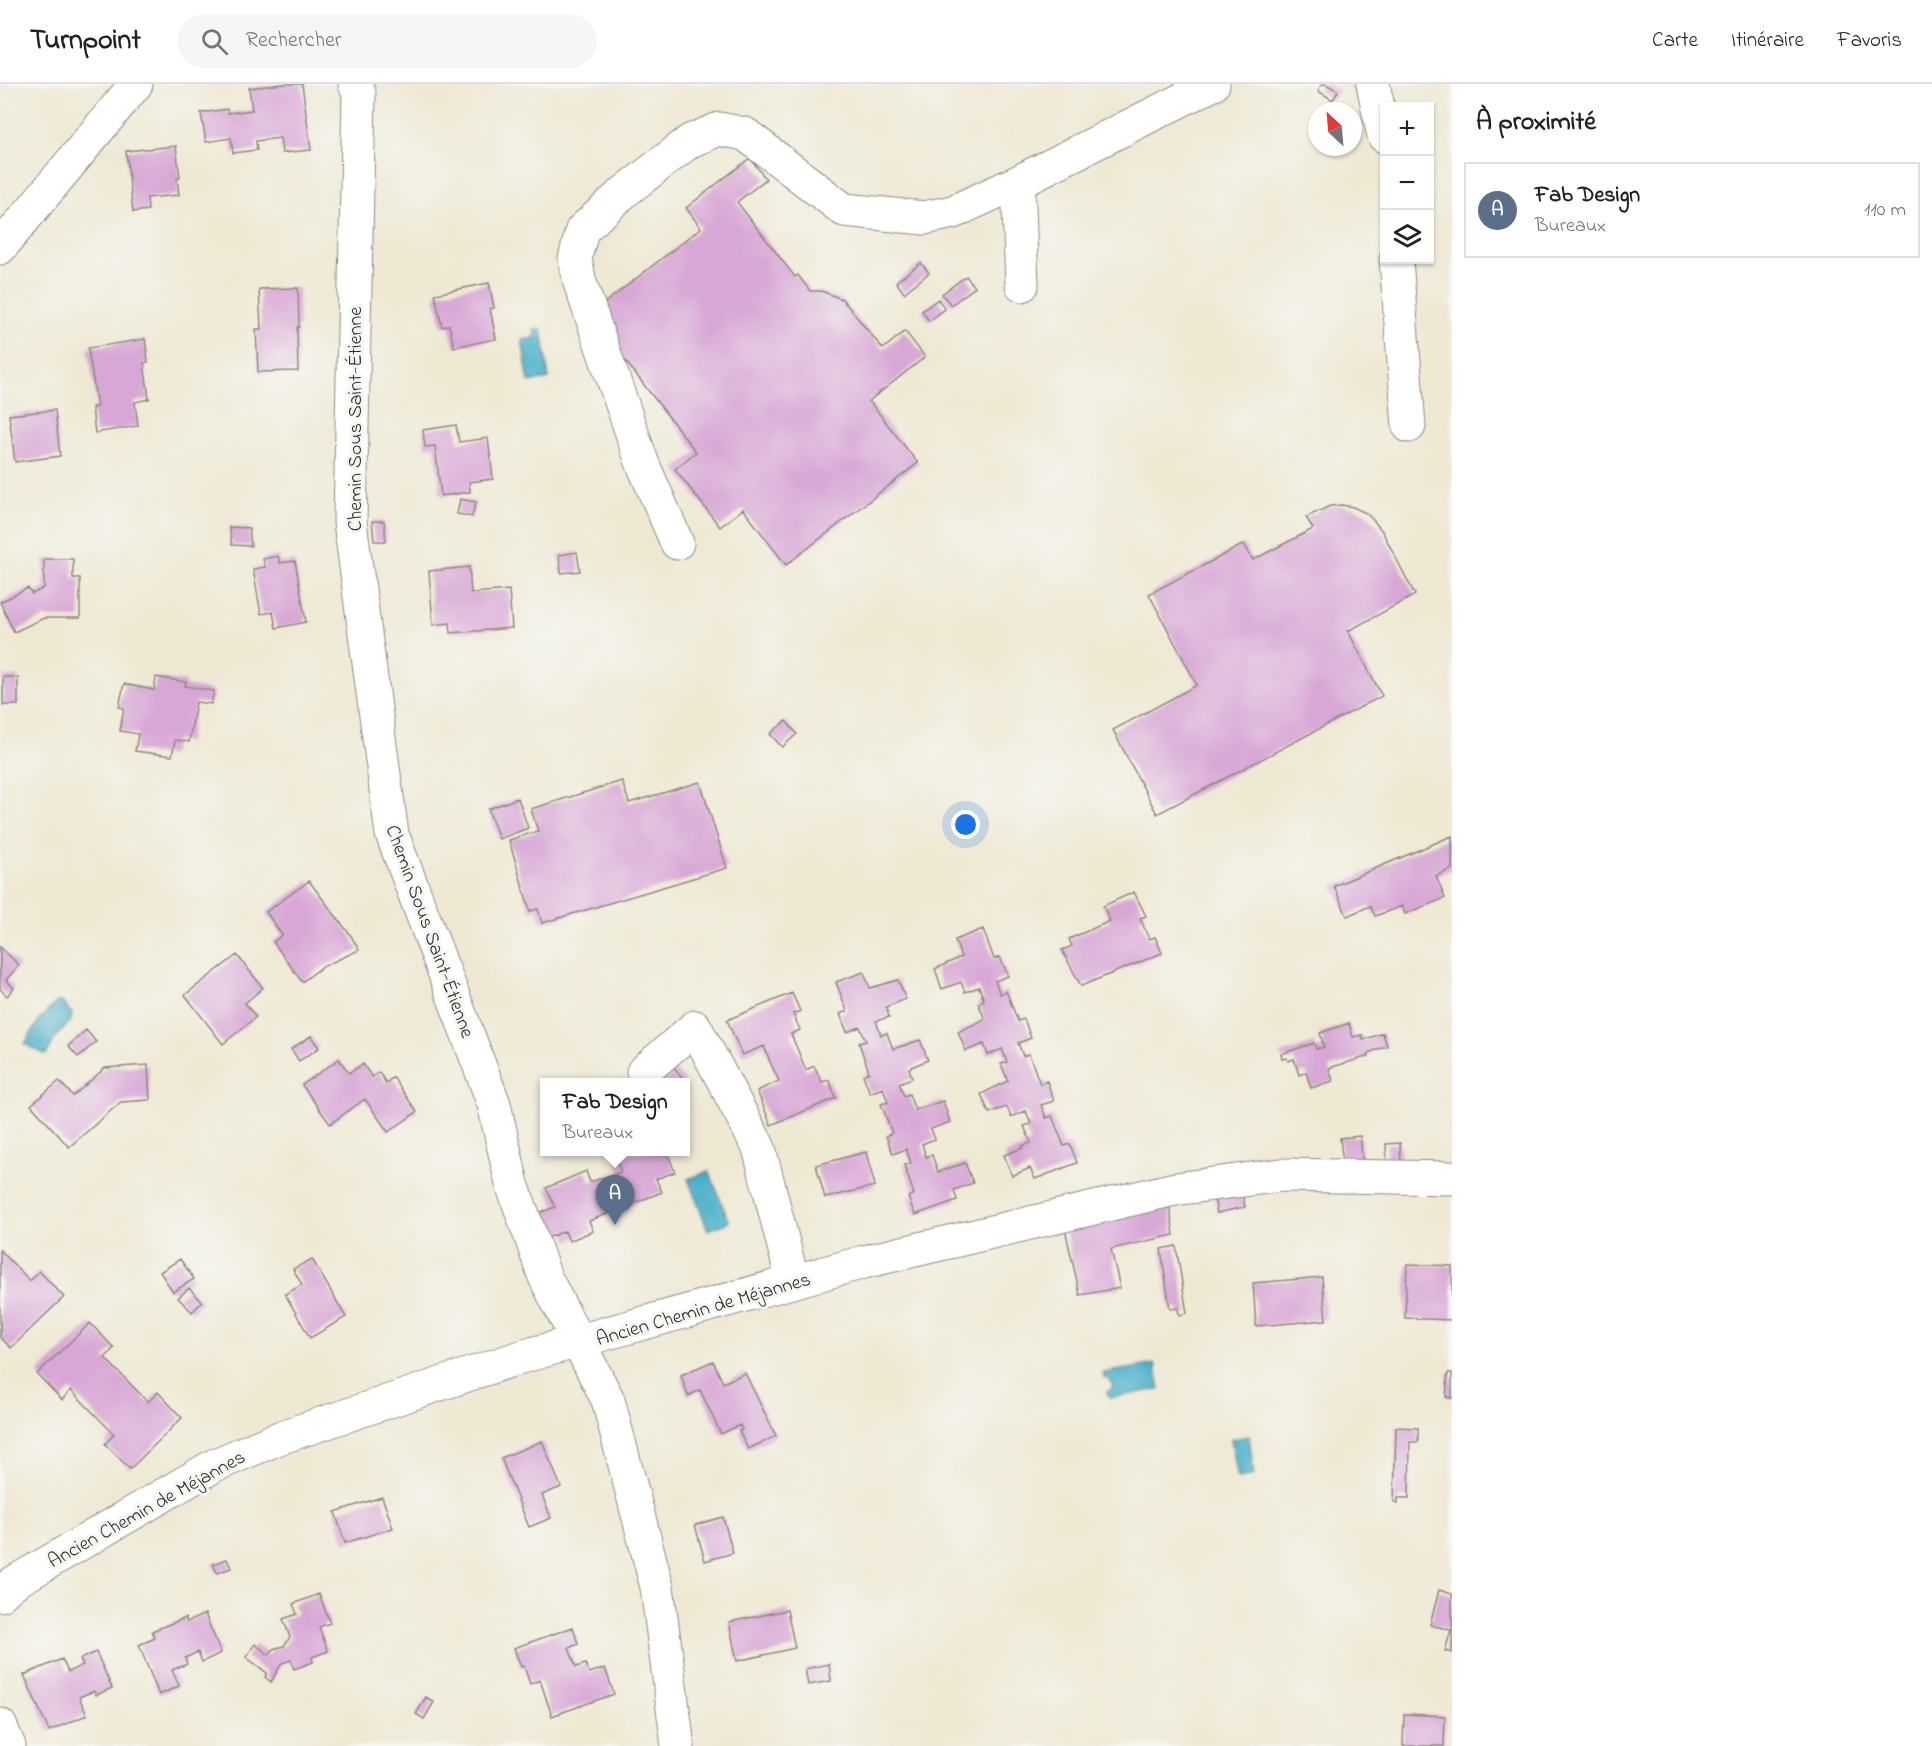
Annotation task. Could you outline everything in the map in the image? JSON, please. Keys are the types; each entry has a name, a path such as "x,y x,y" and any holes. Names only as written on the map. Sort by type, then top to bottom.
{"street":[{"path":"0,248 136,84"},
{"name":"Chemin Sous Saint-Étienne","path":"356,84 359,93 350,522 392,834 494,1104 512,1184 545,1277 608,1400 657,1587 678,1746"},
{"path":"677,543 642,462 580,283 575,259 582,230 622,193 690,141 719,129 745,134 844,210 924,218 953,212 1018,182 1213,84"},
{"path":"1373,84 1380,117"},
{"path":"1018,182 1022,285"},
{"path":"1396,264 1409,426"},
{"path":"643,1072 695,1028 759,1148 793,1282"},
{"name":"Ancien Chemin de Méjannes","path":"0,1595 13,1583 214,1465 279,1438 521,1357 864,1262 1175,1189 1281,1175 1452,1178"},
{"path":"0,1725 9,1746"}],"water":[{"path":"542,329 549,379 529,382 522,340 535,338 534,330"},
{"path":"57,1002 62,1002 72,1014 71,1021 58,1034 46,1055 25,1044 39,1020"},
{"path":"709,1171 729,1222 708,1230 688,1179"},
{"path":"1155,1364 1160,1389 1110,1398 1107,1392 1112,1389 1113,1384 1109,1379 1104,1378 1103,1373"},
{"path":"1249,1436 1254,1475 1238,1478 1231,1439"}],"building":[{"path":"302,84 311,150 282,153 280,138 256,141 257,150 233,153 231,138 206,142 201,113 227,109 228,113 252,110 249,88"},
{"path":"1322,84 1338,91 1333,100 1318,91"},
{"path":"176,146 180,178 177,178 179,195 147,198 148,210 133,212 126,151"},
{"path":"750,158 766,179 737,202 795,277 798,275 810,291 821,291 842,299 883,349 905,331 925,357 869,401 918,463 786,565 743,509 720,527 675,469 696,452 624,359 602,305 701,228 686,208"},
{"path":"921,263 929,273 904,293 896,282"},
{"path":"966,276 975,287 951,305 942,294"},
{"path":"489,283 494,308 490,309 496,339 454,347 449,325 442,327 435,294"},
{"path":"298,288 298,371 258,372 256,329 261,329 259,289"},
{"path":"938,299 945,309 929,321 922,311"},
{"path":"145,339 148,362 144,363 149,399 135,402 138,426 95,433 92,408 97,406 88,348"},
{"path":"55,410 60,456 15,462 9,415"},
{"path":"456,425 459,442 488,438 493,479 469,482 470,492 441,496 435,446 425,447 423,430"},
{"path":"460,499 476,502 472,517 457,514"},
{"path":"1342,505 1366,513 1374,521 1382,531 1415,595 1348,631 1382,696 1157,814 1113,730 1197,685 1149,594 1244,544 1253,560 1313,529 1306,517 1330,506"},
{"path":"372,521 384,521 386,541 374,541"},
{"path":"229,527 249,528 251,546 232,545"},
{"path":"577,552 580,571 561,573 559,555"},
{"path":"278,556 280,563 295,561 306,622 276,628 273,612 261,614 253,569 265,567 263,559"},
{"path":"44,559 73,559 73,578 80,578 80,618 44,618 14,632 0,602 28,588 32,594 44,588"},
{"path":"469,567 471,593 509,590 512,628 451,633 450,623 433,625 429,571"},
{"path":"3,677 18,677 18,705 3,705"},
{"path":"156,677 186,682 185,686 214,691 211,704 196,702 189,742 175,740 172,756 135,751 138,734 120,731 124,708 119,707 124,684 154,690"},
{"path":"786,721 797,734 782,747 770,734"},
{"path":"622,781 629,803 700,782 727,868 542,923 538,909 530,911 509,840 538,831 531,809"},
{"path":"518,798 528,828 499,839 488,809"},
{"path":"1452,836 1452,869 1436,876 1445,898 1405,914 1402,906 1375,916 1370,906 1347,916 1334,886"},
{"path":"309,881 359,950 322,967 302,982 273,942 282,935 266,912"},
{"path":"1134,892 1146,916 1140,918 1149,939 1155,937 1162,953 1081,986 1062,950 1072,946 1069,939 1110,921 1103,906"},
{"path":"983,929 994,959 1000,957 1008,976 995,981 1000,994 1006,991 1018,1021 1024,1019 1031,1038 1018,1043 1023,1056 1029,1054 1040,1084 1047,1081 1054,1101 1041,1105 1046,1118 1052,1116 1064,1146 1070,1144 1077,1163 1035,1179 1030,1168 1012,1176 1004,1155 1031,1143 1024,1126 1031,1124 1026,1111 1011,1117 1007,1107 989,1113 981,1094 1008,1081 1001,1064 1007,1062 1002,1049 988,1055 984,1044 966,1051 958,1032 985,1019 978,1003 984,1000 979,987 965,992 961,982 942,989 935,969 961,957 955,940"},
{"path":"0,947 19,965 6,980 14,988 7,996 0,989"},
{"path":"237,955 263,988 245,1003 256,1017 223,1044 185,995"},
{"path":"864,972 870,988 898,980 906,999 886,1007 889,1017 876,1021 881,1035 887,1033 893,1049 920,1040 928,1060 909,1068 912,1078 899,1083 904,1096 909,1094 915,1110 943,1101 950,1122 931,1129 935,1139 922,1144 926,1157 932,1155 938,1172 965,1163 973,1183 954,1190 957,1200 915,1215 908,1197 914,1194 904,1165 911,1163 906,1149 893,1154 886,1136 892,1133 881,1104 888,1102 883,1088 870,1093 863,1075 869,1072 859,1043 866,1041 860,1027 847,1032 840,1014 847,1011 836,982"},
{"path":"792,993 800,1011 793,1014 800,1030 791,1034 806,1070 814,1066 822,1082 829,1080 836,1098 771,1125 757,1091 779,1081 764,1046 742,1055 727,1020"},
{"path":"1349,1023 1353,1037 1362,1035 1363,1040 1383,1033 1387,1046 1368,1053 1369,1056 1329,1068 1333,1081 1311,1088 1306,1072 1299,1075 1294,1059 1288,1061 1287,1058 1282,1059 1281,1054 1314,1043 1316,1049 1324,1047 1320,1033"},
{"path":"86,1030 96,1042 78,1057 68,1046"},
{"path":"311,1036 319,1048 299,1061 291,1049"},
{"path":"339,1059 349,1073 363,1064 372,1077 379,1072 386,1083 393,1077 417,1112 388,1132 365,1099 330,1124 302,1085"},
{"path":"671,1063 682,1078 650,1078"},
{"path":"148,1065 150,1100 121,1102 69,1147 31,1105 59,1081 73,1096 105,1068"},
{"path":"1360,1136 1363,1165 1343,1164 1340,1138"},
{"path":"1400,1143 1401,1167 1387,1166 1386,1144"},
{"path":"866,1152 875,1186 825,1198 816,1165"},
{"path":"615,1156 669,1156 675,1172 656,1179 662,1192 589,1221 593,1231 569,1241 565,1231 545,1239 536,1214 555,1207 546,1188 586,1171 590,1182 621,1172"},
{"path":"1242,1191 1245,1207 1217,1213 1214,1196"},
{"path":"1169,1204 1174,1235 1111,1249 1120,1288 1080,1295 1065,1229"},
{"path":"1176,1246 1187,1313 1179,1315 1178,1308 1170,1309 1161,1249"},
{"path":"0,1250 30,1281 39,1271 64,1297 11,1348 0,1337"},
{"path":"180,1259 194,1279 173,1292 160,1272"},
{"path":"312,1259 346,1317 310,1338 285,1294 302,1285 293,1269"},
{"path":"1407,1264 1452,1266 1452,1320 1405,1318"},
{"path":"1322,1277 1326,1320 1256,1326 1253,1283"},
{"path":"189,1288 202,1302 192,1312 178,1298"},
{"path":"90,1323 114,1348 105,1358 148,1402 158,1392 182,1418 130,1469 105,1444 114,1434 71,1390 62,1400 37,1374"},
{"path":"713,1361 723,1383 745,1373 776,1436 748,1449 739,1431 742,1430 740,1425 721,1434 700,1390 688,1396 681,1375"},
{"path":"1448,1373 1452,1373 1452,1398 1446,1397"},
{"path":"1396,1427 1418,1428 1418,1442 1410,1442 1409,1498 1398,1498 1398,1503 1394,1502"},
{"path":"542,1441 561,1487 542,1495 551,1518 529,1527 501,1458"},
{"path":"382,1497 393,1528 345,1543 335,1512"},
{"path":"723,1517 733,1553 705,1561 695,1525"},
{"path":"227,1559 231,1568 217,1573 213,1564"},
{"path":"1439,1590 1452,1594 1452,1653 1445,1651 1451,1630 1430,1625"},
{"path":"319,1594 330,1623 319,1627 328,1651 312,1657 313,1662 294,1669 291,1660 282,1663 271,1682 265,1677 267,1673 246,1657 255,1644 269,1655 273,1649 284,1646 290,1637 283,1619 297,1614 293,1604"},
{"path":"787,1610 795,1648 737,1661 729,1622"},
{"path":"205,1614 221,1653 202,1662 198,1652 185,1658 187,1664 172,1670 179,1686 159,1695 139,1645 155,1638 152,1631 185,1618 187,1622"},
{"path":"573,1627 578,1644 569,1648 576,1667 586,1664 589,1673 605,1668 614,1694 552,1716 540,1680 530,1684 524,1666 521,1667 514,1648"},
{"path":"96,1652 112,1688 96,1695 94,1691 79,1697 87,1715 49,1731 24,1675 62,1659 68,1672 83,1665 80,1659"},
{"path":"829,1664 831,1681 808,1685 805,1669"},
{"path":"426,1697 434,1702 424,1719 416,1714"},
{"path":"1404,1714 1445,1716 1444,1746 1403,1746"}],"place":[{"name":"Fab Design","path":"615,1225"}]}
